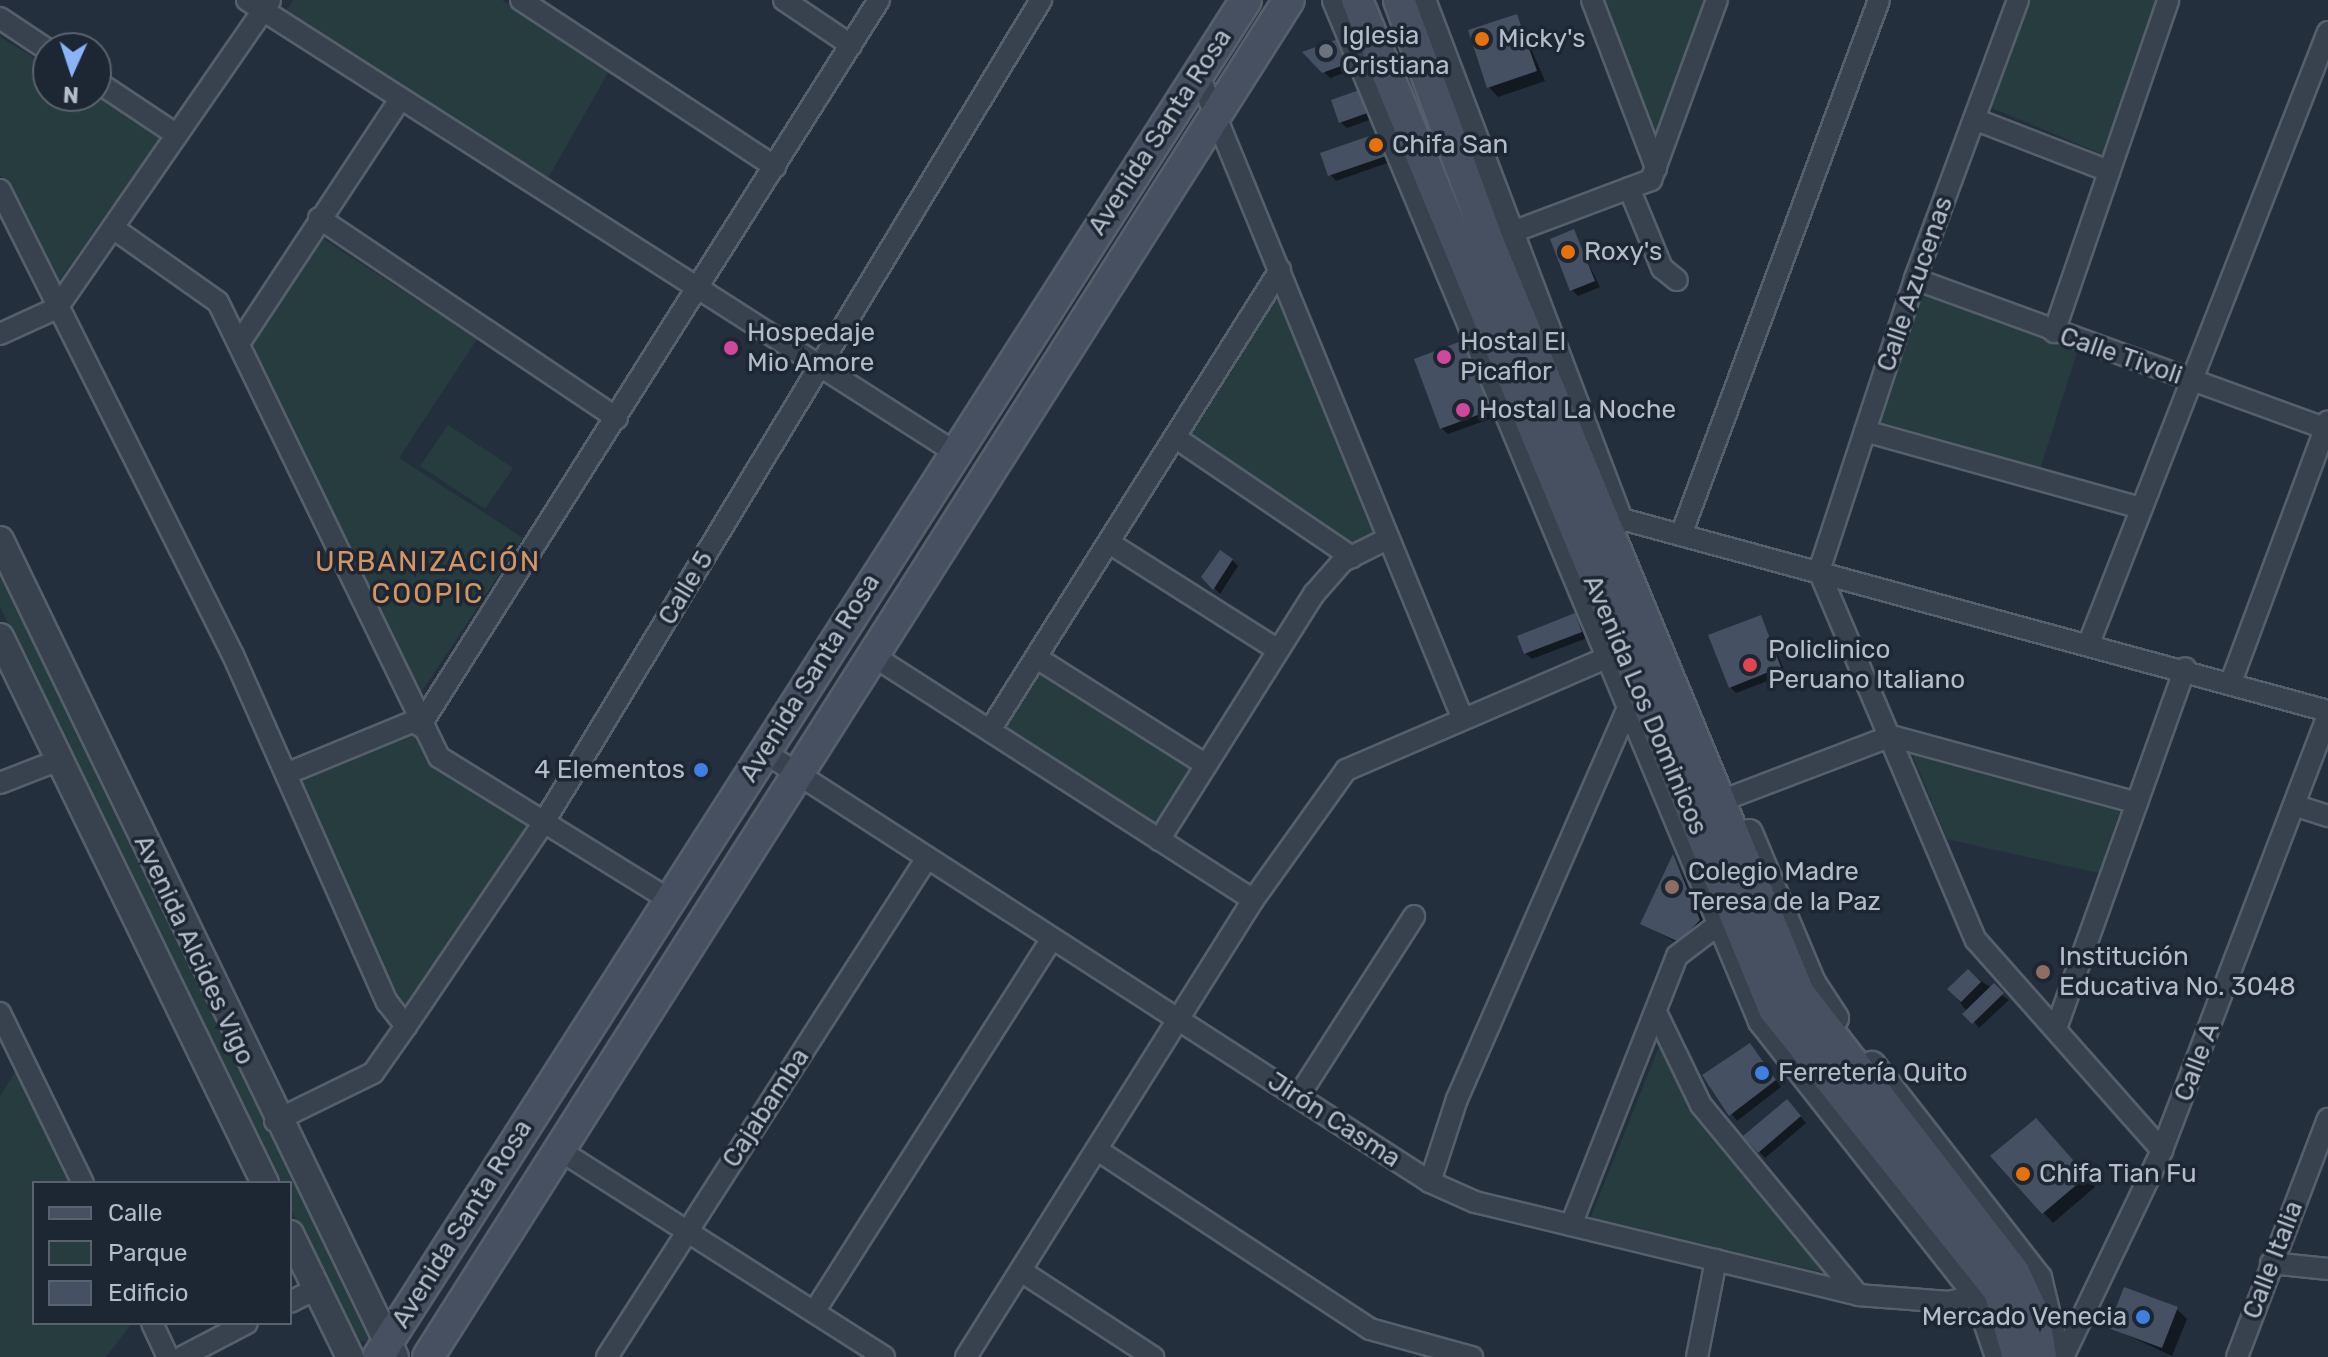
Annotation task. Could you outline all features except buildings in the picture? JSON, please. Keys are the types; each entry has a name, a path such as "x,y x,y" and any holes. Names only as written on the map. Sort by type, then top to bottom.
{"main road":[{"name":"Avenida Santa Rosa","path":"386,1353 953,451 1246,0"},
{"name":"Avenida Santa Rosa","path":"428,1357 800,777 1289,0"},
{"name":"Avenida Los Dominicos","path":"1357,0 1610,644 1774,1009 1999,1291 2018,1357"},
{"name":"Avenida Los Dominicos","path":"1399,0 1488,241 1803,1002 1980,1223 2031,1304 2041,1357"},
{"path":"1583,603 1610,644"},
{"path":"1696,749 1697,709"},
{"path":"1813,1089 1852,1110"},
{"path":"1967,1182 1980,1223"}],"street":[{"path":"521,0 775,167"},
{"path":"784,0 851,45"},
{"path":"286,774 419,723 698,293 879,0"},
{"name":"Calle 5","path":"275,1121 373,1073 406,1026 544,822 1041,0"},
{"name":"Avenida Los Dominicos","path":"1336,0 1583,603"},
{"name":"Avenida Los Dominicos","path":"1422,0 1507,234 1618,518 1823,1003 1967,1182 2038,1278 2060,1357"},
{"path":"1592,0 1656,168"},
{"path":"1507,234 1651,180 1717,0"},
{"path":"1681,535 1879,0"},
{"name":"Calle Azucenas","path":"1819,571 1915,279 2018,0"},
{"path":"2054,332 2168,0"},
{"path":"0,334 57,308 177,135 260,4 399,101 819,370 953,451"},
{"path":"0,18 32,39"},
{"path":"2089,643 2328,32"},
{"path":"1198,73 1212,120 1280,270 1462,717"},
{"path":"112,92 177,135"},
{"path":"240,342 399,101"},
{"path":"1974,119 2109,171"},
{"path":"1629,188 1662,268 1677,280"},
{"path":"0,190 286,774 387,1002 406,1026"},
{"path":"319,218 617,418"},
{"path":"113,228 218,302 240,342 419,723 439,757 670,900"},
{"path":"990,730 1179,440 1280,270"},
{"name":"Calle Tivoli","path":"1915,279 2054,332 2327,426"},
{"path":"2231,682 2327,426"},
{"path":"1865,431 2141,508"},
{"path":"1179,440 1352,557"},
{"path":"1618,518 2185,668 2328,713"},
{"path":"1159,840 1314,594 1352,557 1389,538"},
{"name":"Avenida Alcides Vigo","path":"0,540 386,1353"},
{"path":"1111,544 1278,650"},
{"path":"1819,571 1976,940 2057,1026 2162,1150"},
{"name":"Avenida Alcides Vigo","path":"0,637 264,1181"},
{"path":"966,1357 1183,1022 1253,900 1346,770 1610,644"},
{"name":"Avenida Los Dominicos","path":"1610,644 1628,707 1767,1030 1978,1295 1999,1357"},
{"path":"875,657 1253,900"},
{"path":"1037,658 1206,765"},
{"path":"2057,1026 2185,668"},
{"path":"1430,1182 1457,1099 1628,707"},
{"name":"Calle A","path":"2060,1357 2162,1150 2297,806 2328,713"},
{"path":"1734,796 1891,736 2137,803"},
{"name":"Jirón Casma","path":"764,752 1430,1182 1475,1202 1858,1295 1949,1302 1978,1295"},
{"path":"0,783 59,760"},
{"path":"2297,806 2328,816"},
{"name":"Cajabamba","path":"607,1357 927,858"},
{"path":"1298,1097 1414,916"},
{"path":"1571,1225 1677,956 1719,924"},
{"path":"814,1312 1052,938"},
{"path":"1656,1012 1701,1105 1858,1295"},
{"path":"0,1013 82,1181"},
{"name":"Calle Italia","path":"2237,1357 2328,1119"},
{"path":"561,1151 884,1357"},
{"path":"1099,1151 1370,1329 1472,1357"},
{"path":"292,1238 350,1357"},
{"path":"1697,1357 1716,1260"},
{"path":"2271,1263 2328,1269"},
{"path":"1021,1271 1153,1357"},
{"path":"292,1301 317,1288"},
{"path":"153,1325 168,1357"},
{"path":"182,1357 243,1325"}],"green space":[{"path":"293,0 502,0 609,71 547,180 286,11"},
{"path":"1601,0 1709,0 1656,143"},
{"path":"2031,0 2161,0 2104,155 1990,107"},
{"path":"0,37 32,56 32,112 112,112 112,105 162,135 56,285 0,174"},
{"path":"322,238 477,339 399,458 523,538 417,699 251,347"},
{"path":"1280,293 1375,531 1352,546 1190,437"},
{"path":"1923,295 2078,349 2038,476 1876,433"},
{"path":"448,425 513,468 485,509 420,466"},
{"path":"0,564 372,1332 368,1342 355,1341 292,1211 292,1181 277,1181 0,607"},
{"path":"1040,668 1194,768 1157,829 1002,727"},
{"path":"415,728 532,820 406,1020 293,778"},
{"path":"1911,751 2121,808 2099,873 1947,839"},
{"path":"1661,1042 1831,1274 1590,1219"},
{"path":"20,1064 75,1181 32,1181 32,1325 130,1325 106,1357 0,1357 0,1096"}],"place":[{"name":"Micky's","path":"1482,39"},
{"name":"Iglesia Cristiana","path":"1326,51"},
{"name":"Chifa San","path":"1376,145"},
{"name":"Roxy's","path":"1568,252"},
{"name":"Hospedaje Mio Amore","path":"731,348"},
{"name":"Hostal El Picaflor","path":"1444,357"},
{"name":"Hostal La Noche","path":"1463,410"},
{"name":"Policlinico Peruano Italiano","path":"1750,665"},
{"name":"4 Elementos","path":"701,770"},
{"name":"Colegio Madre Teresa de la Paz","path":"1672,887"},
{"name":"Institución Educativa No. 3048","path":"2043,972"},
{"name":"Ferretería Quito","path":"1762,1073"},
{"name":"Chifa Tian Fu","path":"2023,1174"},
{"name":"Mercado Venecia","path":"2143,1317"}],"district":[{"name":"URBANIZACIÓN COOPIC","path":"428,578"}]}
